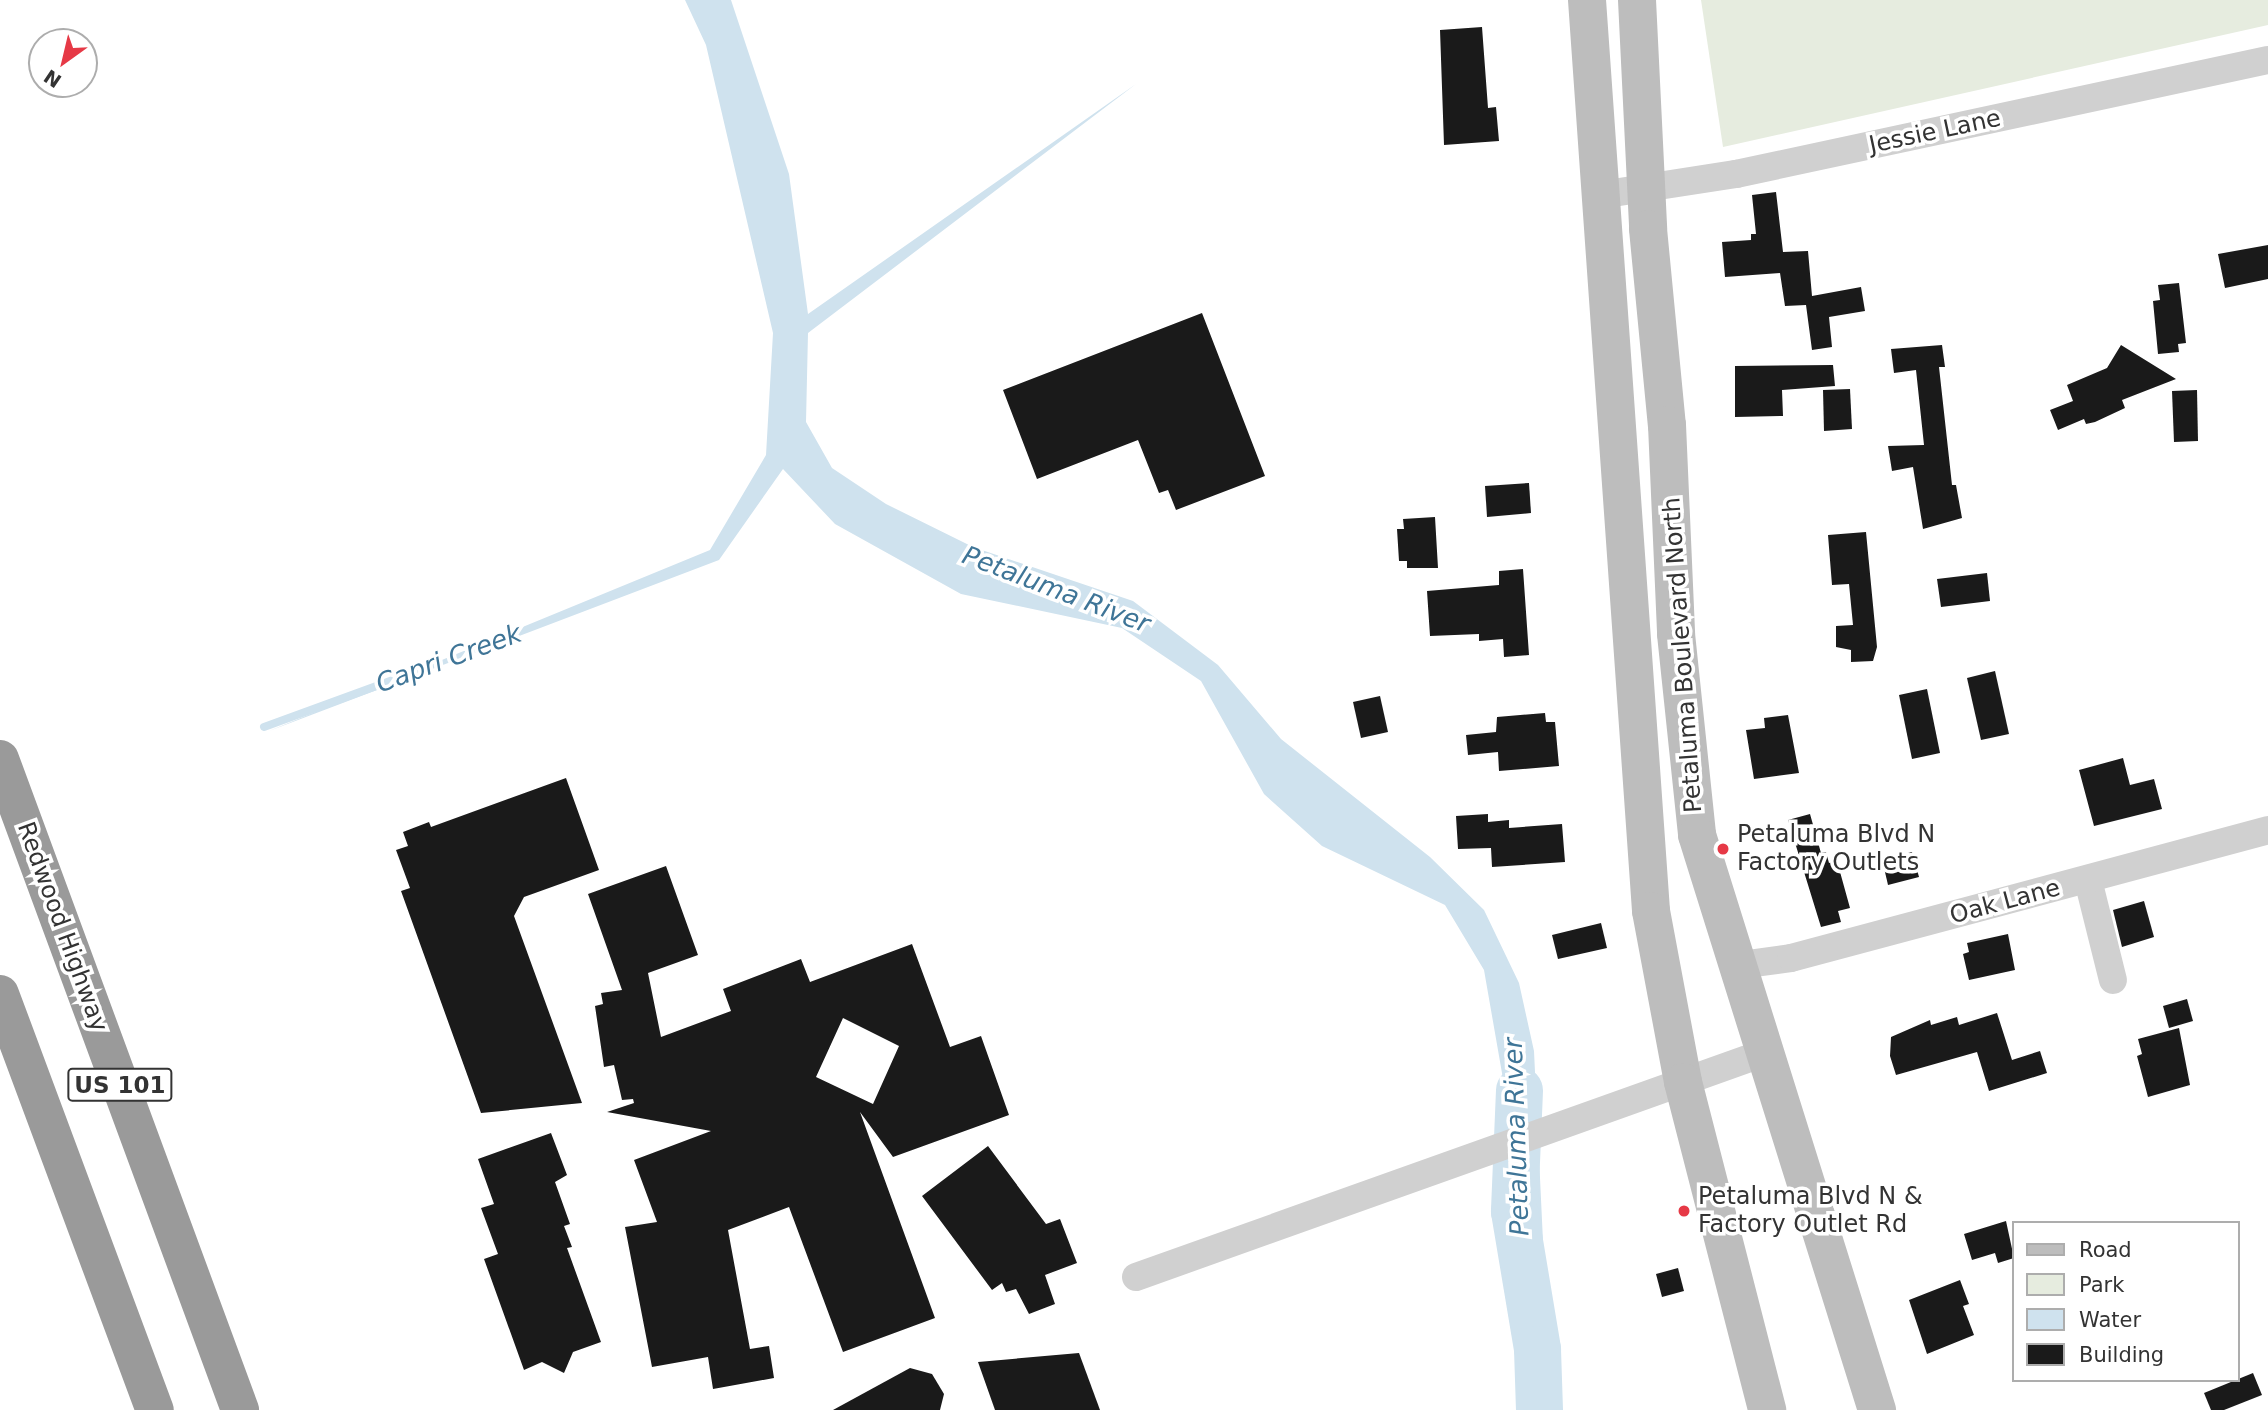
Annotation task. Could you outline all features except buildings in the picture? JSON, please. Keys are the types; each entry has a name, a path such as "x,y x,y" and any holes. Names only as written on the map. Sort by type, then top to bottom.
{"highway":[{"name":"Redwood Highway","path":"0,759 240,1410"},
{"name":"US 101","path":"0,994 155,1410"}],"main road":[{"name":"Petaluma Boulevard North","path":"1587,0 1651,911 1683,1082 1767,1410"},
{"name":"Petaluma Boulevard North","path":"1637,0 1646,189 1667,425 1676,634 1697,835 1740,965 1877,1410"}],"street":[{"name":"Jessie Lane","path":"1600,195 1736,174 2268,60"},
{"name":"Oak Lane","path":"1740,965 1791,958 2268,830"},
{"path":"2088,880 2113,980"},
{"path":"1136,1277 1767,1052"}],"green space":[{"path":"1701,0 2268,0 2268,25 1723,147"}],"water":[{"path":"685,0 731,0 789,174 808,314 1136,84 808,333 806,422 832,468 886,504 973,547 1133,601 1218,665 1281,739 1430,857 1484,910 1519,983 1534,1051 1551,1410 1527,1410 1528,1222 1484,970 1445,905 1322,846 1264,794 1201,681 1122,628 961,594 835,524 783,469 719,560 269,731 710,550 766,455 773,333 706,45"}],"pier":[{"path":"1540,1091 1543,1161 1515,1171 1504,1104"}],"waterway":[{"name":"Capri Creek","path":"264,727 403,676"},
{"name":"Petaluma River","path":"1519,1090 1514,1211 1537,1349 1539,1410"}],"place":[{"name":"Petaluma Blvd N Factory Outlets","path":"1723,849"},
{"name":"Petaluma Blvd N & Factory Outlet Rd","path":"1684,1211"}]}
